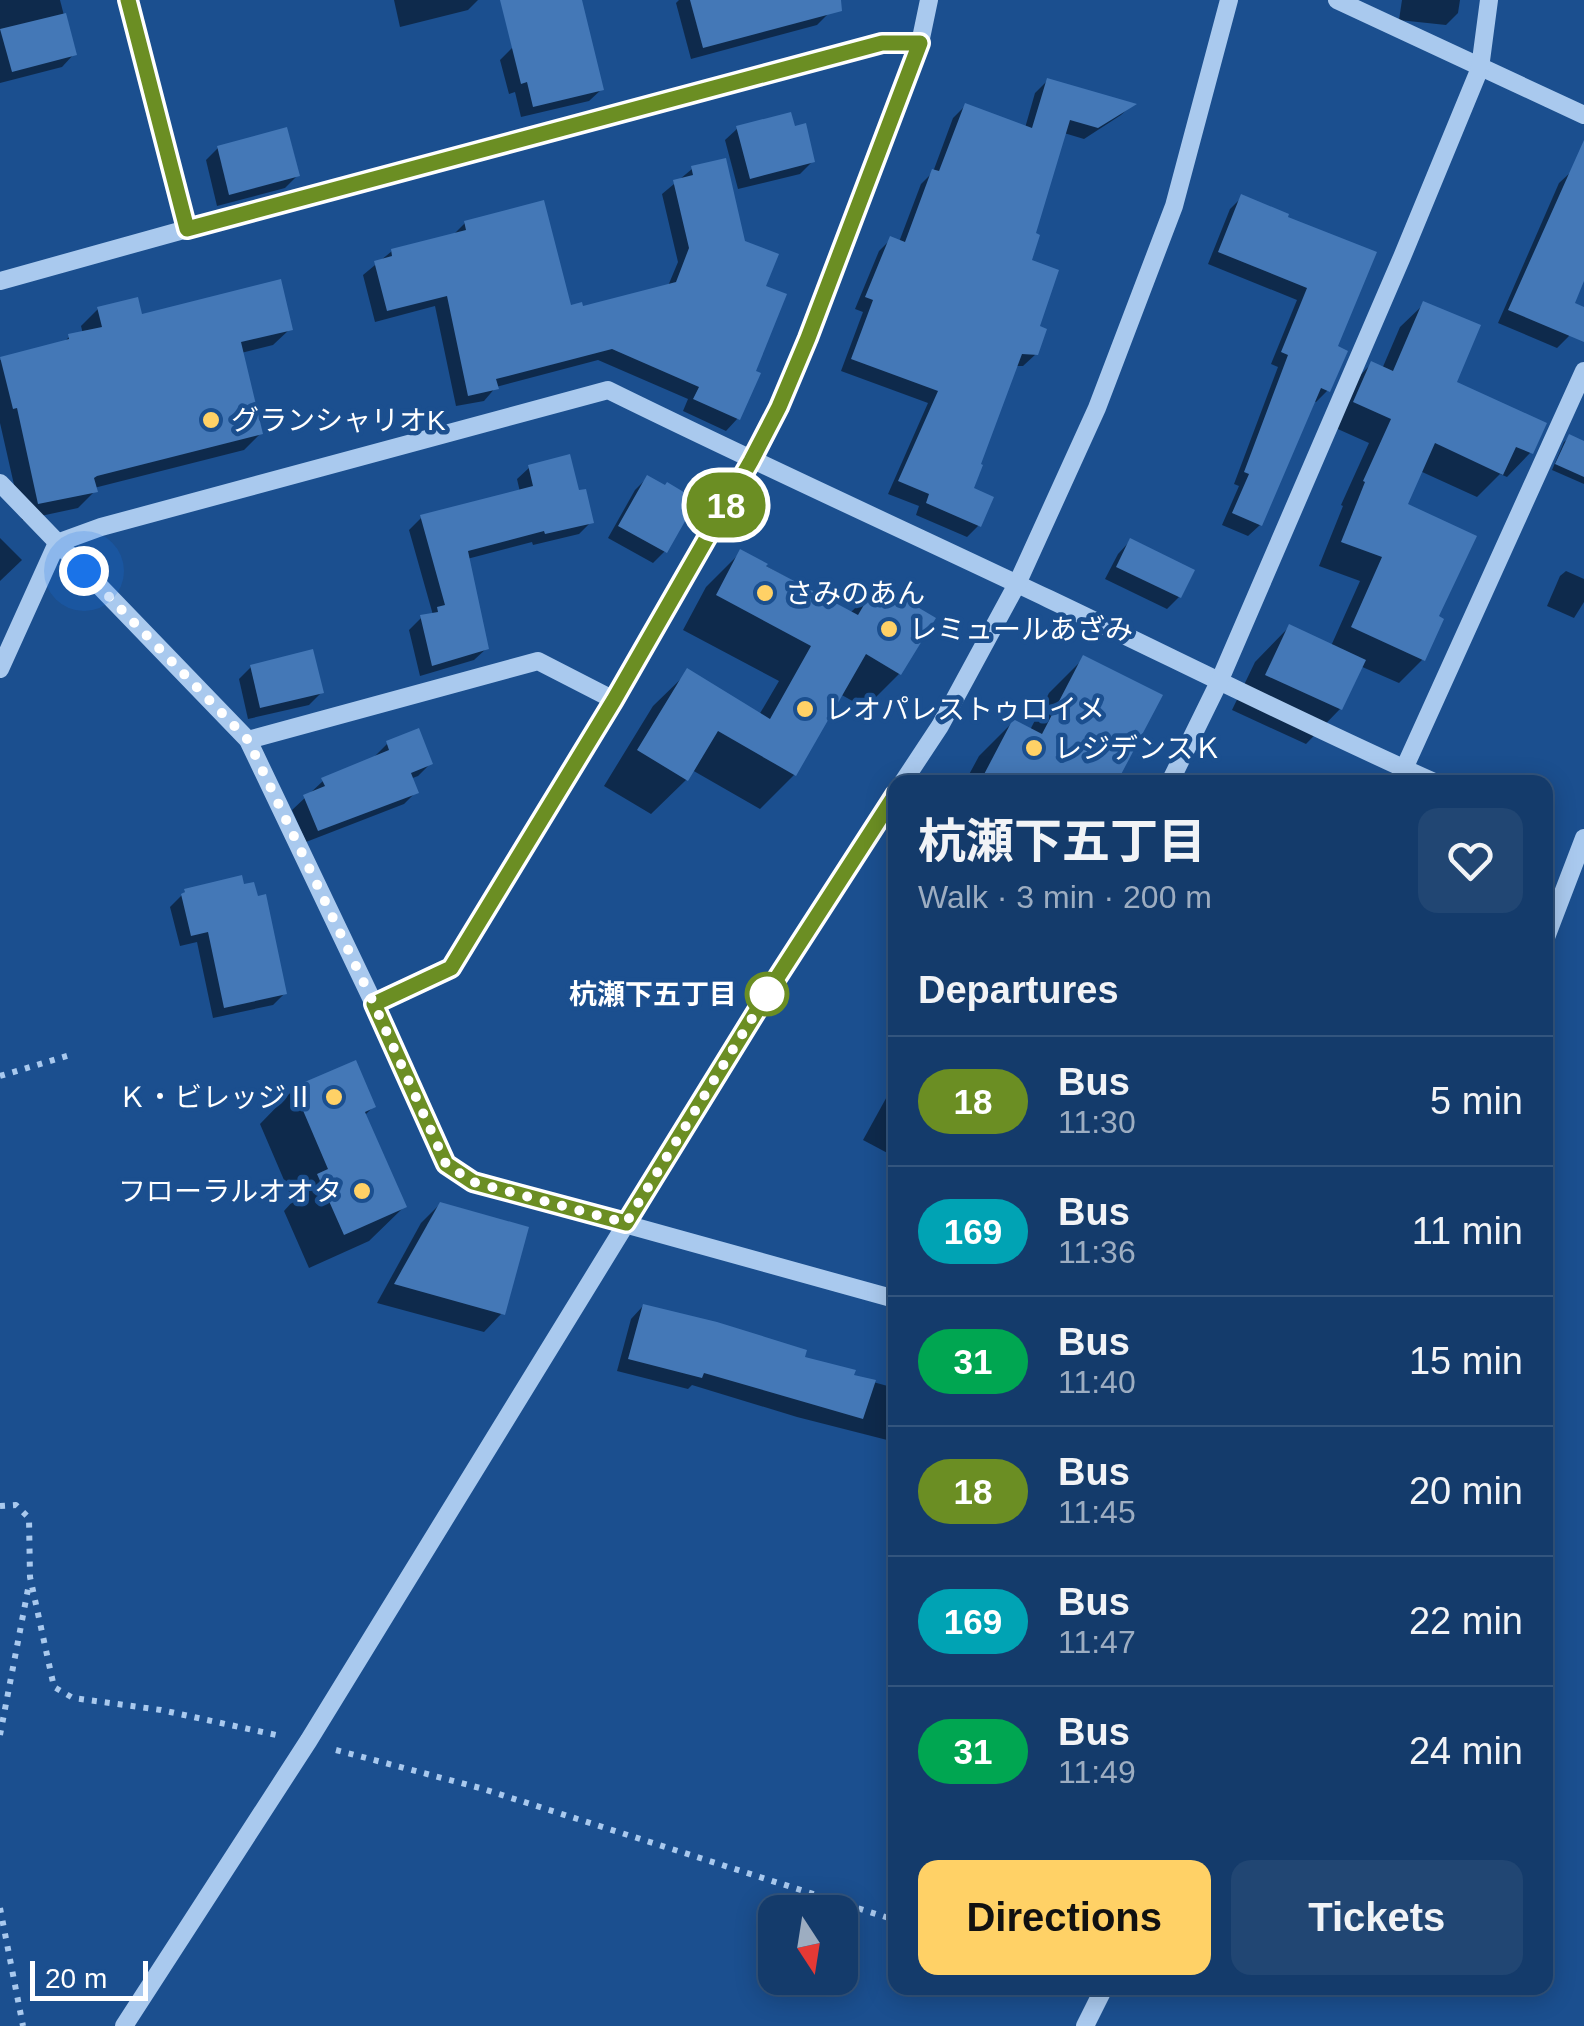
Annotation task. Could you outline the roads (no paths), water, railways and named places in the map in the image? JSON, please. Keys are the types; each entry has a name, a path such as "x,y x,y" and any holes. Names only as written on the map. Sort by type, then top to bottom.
{"street":[{"path":"128,0 187,229"},
{"path":"374,1004 451,968 614,700 751,461 800,355 920,43 929,0"},
{"path":"908,775 940,726 1017,584 1097,408 1174,206 1229,0"},
{"path":"1337,0 1584,116"},
{"path":"1173,775 1219,682 1480,68 1489,0"},
{"path":"0,281 882,43 920,43"},
{"path":"1401,775 1584,372"},
{"path":"0,669 58,543 120,522 608,390 1219,682 1399,775"},
{"path":"0,483 248,740 446,1164 473,1182 888,1297"},
{"path":"248,740 538,661 614,700"},
{"path":"124,2026 309,1740 777,978 888,806"},
{"path":"1553,919 1584,838"},
{"path":"1085,2026 1100,1995"}],"place":[{"name":"グランシャリオK","path":"211,420"},
{"name":"さみのあん","path":"765,593"},
{"name":"レミュールあざみ","path":"889,629"},
{"name":"レオパレストゥロイメ","path":"805,709"},
{"name":"レジデンスＫ","path":"1034,748"},
{"name":"杭瀬下五丁目","path":"767,994"},
{"name":"Ｋ・ビレッジⅡ","path":"334,1097"},
{"name":"フローラルオオタ","path":"362,1191"}]}
